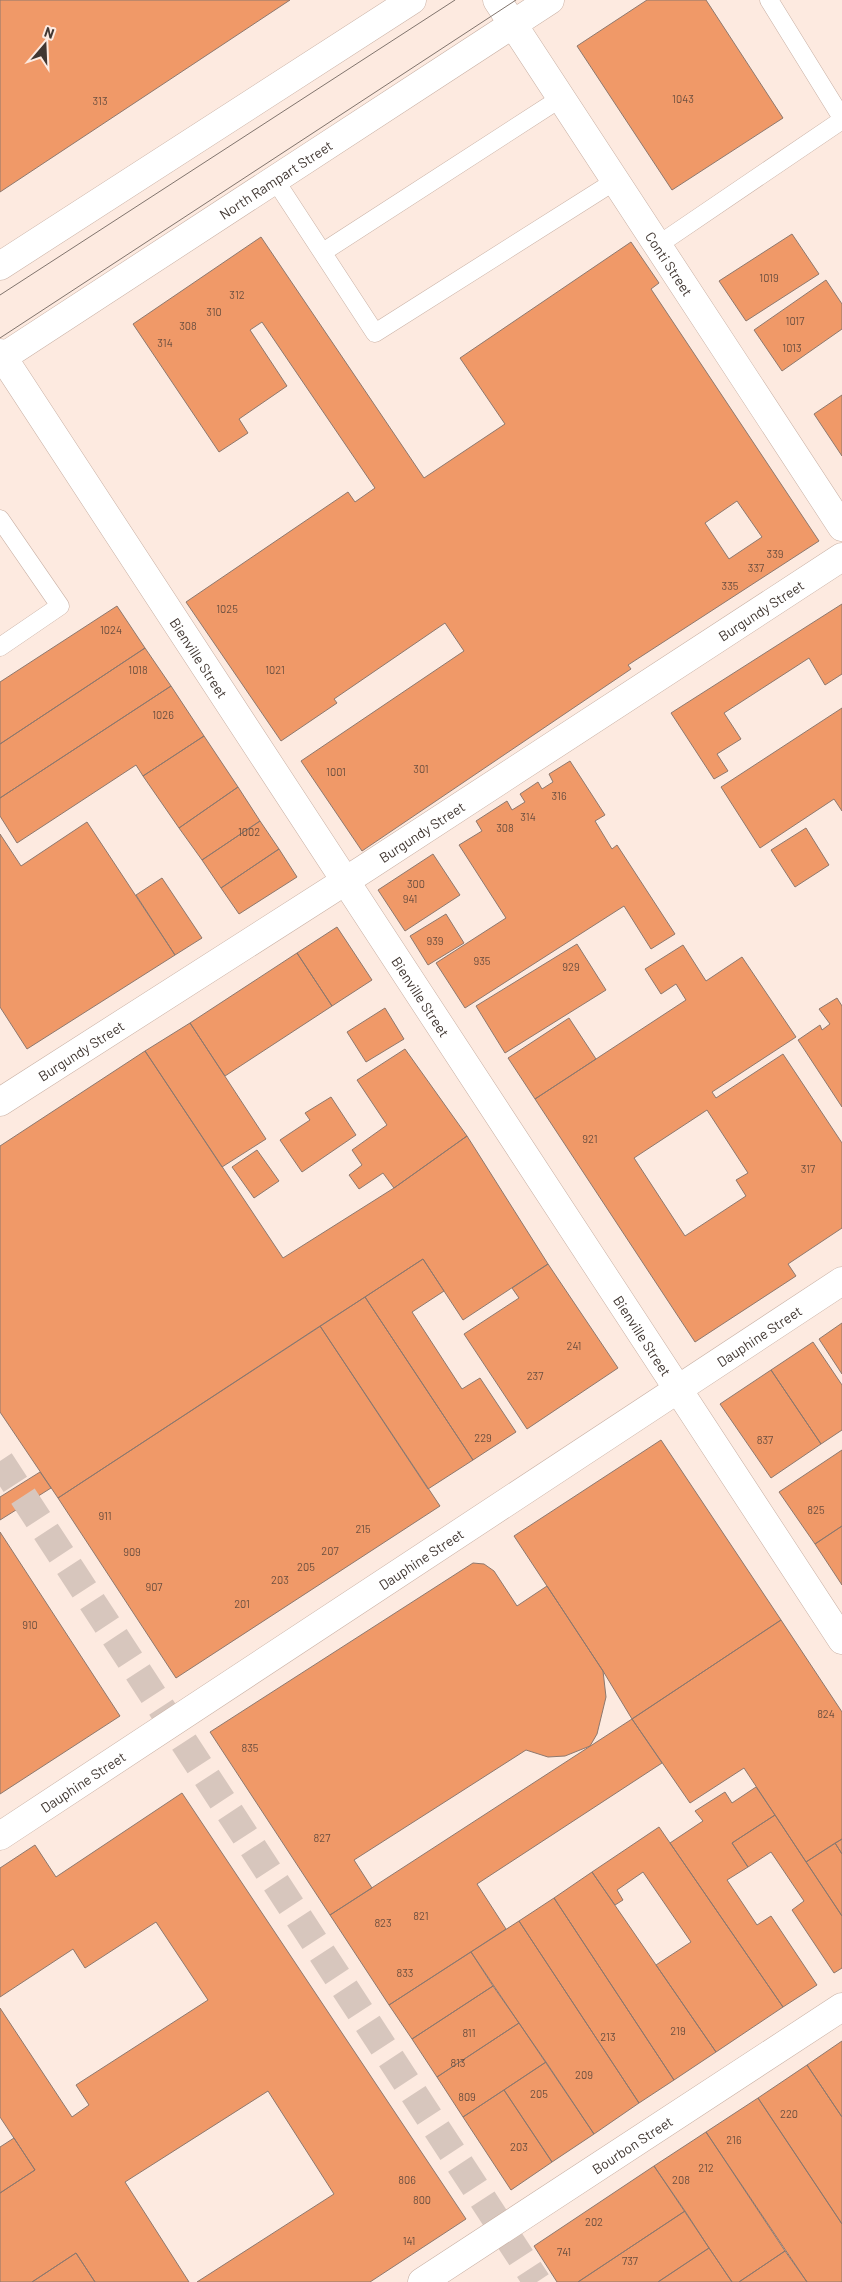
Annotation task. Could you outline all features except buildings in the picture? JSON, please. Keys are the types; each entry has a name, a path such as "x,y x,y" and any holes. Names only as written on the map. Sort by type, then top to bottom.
{"street":[{"path":"0,266 412,0"},
{"name":"Conti Street","path":"497,0 842,527"},
{"name":"North Rampart Street","path":"1,356 550,0"},
{"name":"Bienville Street","path":"1,356 842,1640"},
{"name":"Burgundy Street","path":"0,1102 364,869 842,557"},
{"name":"Dauphine Street","path":"0,1836 842,1281"},
{"name":"Bourbon Street","path":"422,2282 842,2007"}],"lane":[{"path":"658,245 842,119 770,0"},
{"path":"323,252 561,98"},
{"path":"275,180 375,333 615,180"},
{"path":"0,519 60,606 0,647"}],"tunnel":[{"path":"0,1461 537,2282"}],"tram line":[{"path":"0,295 455,0"},
{"path":"0,338 516,0"}]}
